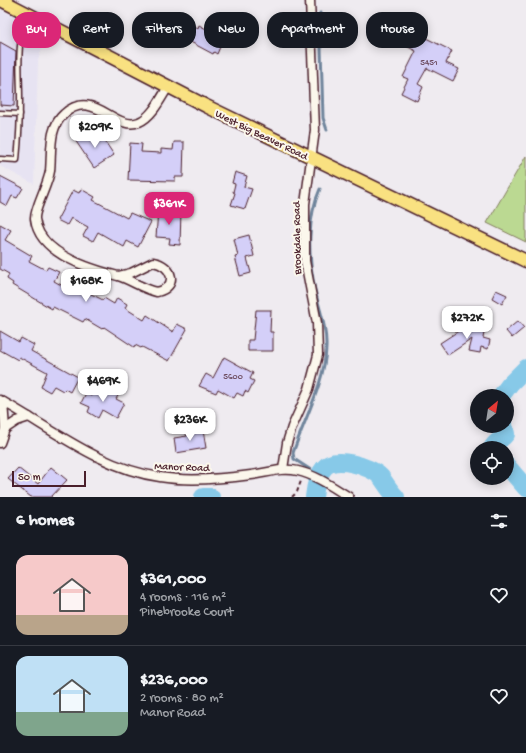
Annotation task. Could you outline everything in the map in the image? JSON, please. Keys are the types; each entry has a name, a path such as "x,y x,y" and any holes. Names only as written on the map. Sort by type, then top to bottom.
{"main road":[{"name":"West Big Beaver Road","path":"1,0 24,12"},
{"name":"West Big Beaver Road","path":"61,31 168,87 526,261"}],"street":[{"name":"Brookdale Road","path":"283,469 287,443 292,427 309,389 318,355 317,323 305,261 305,204 316,130 310,0"},
{"path":"119,276 153,262 166,266 170,273 171,280 163,291 157,292 119,276 95,270 62,254 50,246 37,228 35,218 49,176 54,127 64,113 80,106 99,108 130,123 139,122 152,112 168,87"},
{"path":"0,443 5,429 2,401"},
{"name":"Manor Road","path":"2,401 105,461 147,475 172,479 203,479 251,475 283,469 303,472 350,497"},
{"path":"5,429 17,421 29,417"}],"lane":[{"path":"0,158 17,160 20,114 20,48"},
{"path":"0,113 20,114"}],"path":[{"path":"292,497 301,485 303,472"}],"shaded area":[{"path":"0,9 12,15 12,48 42,48 38,61 34,184 0,166"}],"green space":[{"path":"526,156 526,242 487,223"}],"building":[{"path":"199,25 204,28 204,48 220,48 217,54 214,52 213,54 196,45 196,27 198,28"},
{"path":"428,39 452,51 446,63 459,69 453,81 427,68 418,84 423,87 417,101 401,93 408,79 403,77 416,51 410,48 428,48"},
{"path":"0,42 16,51 14,106 0,105"},
{"path":"98,131 114,155 94,168 75,140 85,134 88,138"},
{"path":"174,142 184,142 183,177 175,177 175,181 128,180 130,143 142,144 141,152 161,153 161,149 173,150"},
{"path":"235,172 247,176 244,187 252,189 245,209 231,205 235,193 233,192 235,184 232,183"},
{"path":"0,176 23,188 17,198 12,196 7,206 0,202"},
{"path":"81,189 95,197 93,200 127,218 130,213 151,222 138,247 127,241 124,247 98,232 93,241 83,236 88,227 71,218 67,225 57,220 73,190 79,193"},
{"path":"158,210 181,211 180,245 169,244 170,238 156,237"},
{"path":"0,224 11,230 5,240 32,256 29,261 46,270 48,267 59,272 54,281 72,291 77,281 87,286 85,291 103,300 104,298 114,304 117,298 127,304 125,308 144,320 147,315 173,332 177,324 187,329 169,361 142,347 141,348 135,345 134,347 104,327 102,329 85,319 83,322 53,307 52,309 12,285 13,283 7,279 9,274 0,269"},
{"path":"249,235 254,256 247,258 251,273 240,276 235,257 238,256 234,239"},
{"path":"496,290 507,295 502,304 492,298"},
{"path":"256,310 271,310 270,332 273,332 273,351 248,351 248,340 253,340"},
{"path":"518,321 524,328 512,338 506,331"},
{"path":"469,324 485,328 483,338 490,340 488,349 481,347 480,353 469,351 472,339 448,355 440,343 460,330 467,330"},
{"path":"0,331 19,342 21,338 34,345 31,351 78,377 70,392 65,389 63,391 54,386 50,392 41,387 47,372 19,357 18,360 0,350"},
{"path":"224,357 253,373 250,379 254,381 248,393 245,391 243,396 237,393 234,398 218,389 216,393 199,386 206,374 213,378"},
{"path":"101,388 111,393 113,390 119,394 116,399 124,403 116,418 102,410 98,418 88,412 90,407 81,403 86,393 91,396 93,393 97,395"},
{"path":"203,430 206,448 176,453 174,438 187,436 186,433"},
{"path":"51,467 67,480 51,497 31,497 8,479 18,468 38,484"}],"waterway":[{"path":"321,48 323,118 327,130"},
{"path":"320,189 313,212 310,249 314,285 325,332 325,361 318,387 293,453 294,459 314,472 320,474"},
{"path":"506,389 526,368"},
{"path":"499,441 506,433"},
{"path":"314,497 318,478 322,471 329,464 336,462 344,462 361,466 376,473 381,477 396,497"},
{"path":"514,474 526,488"},
{"path":"203,497 211,497"}]}
